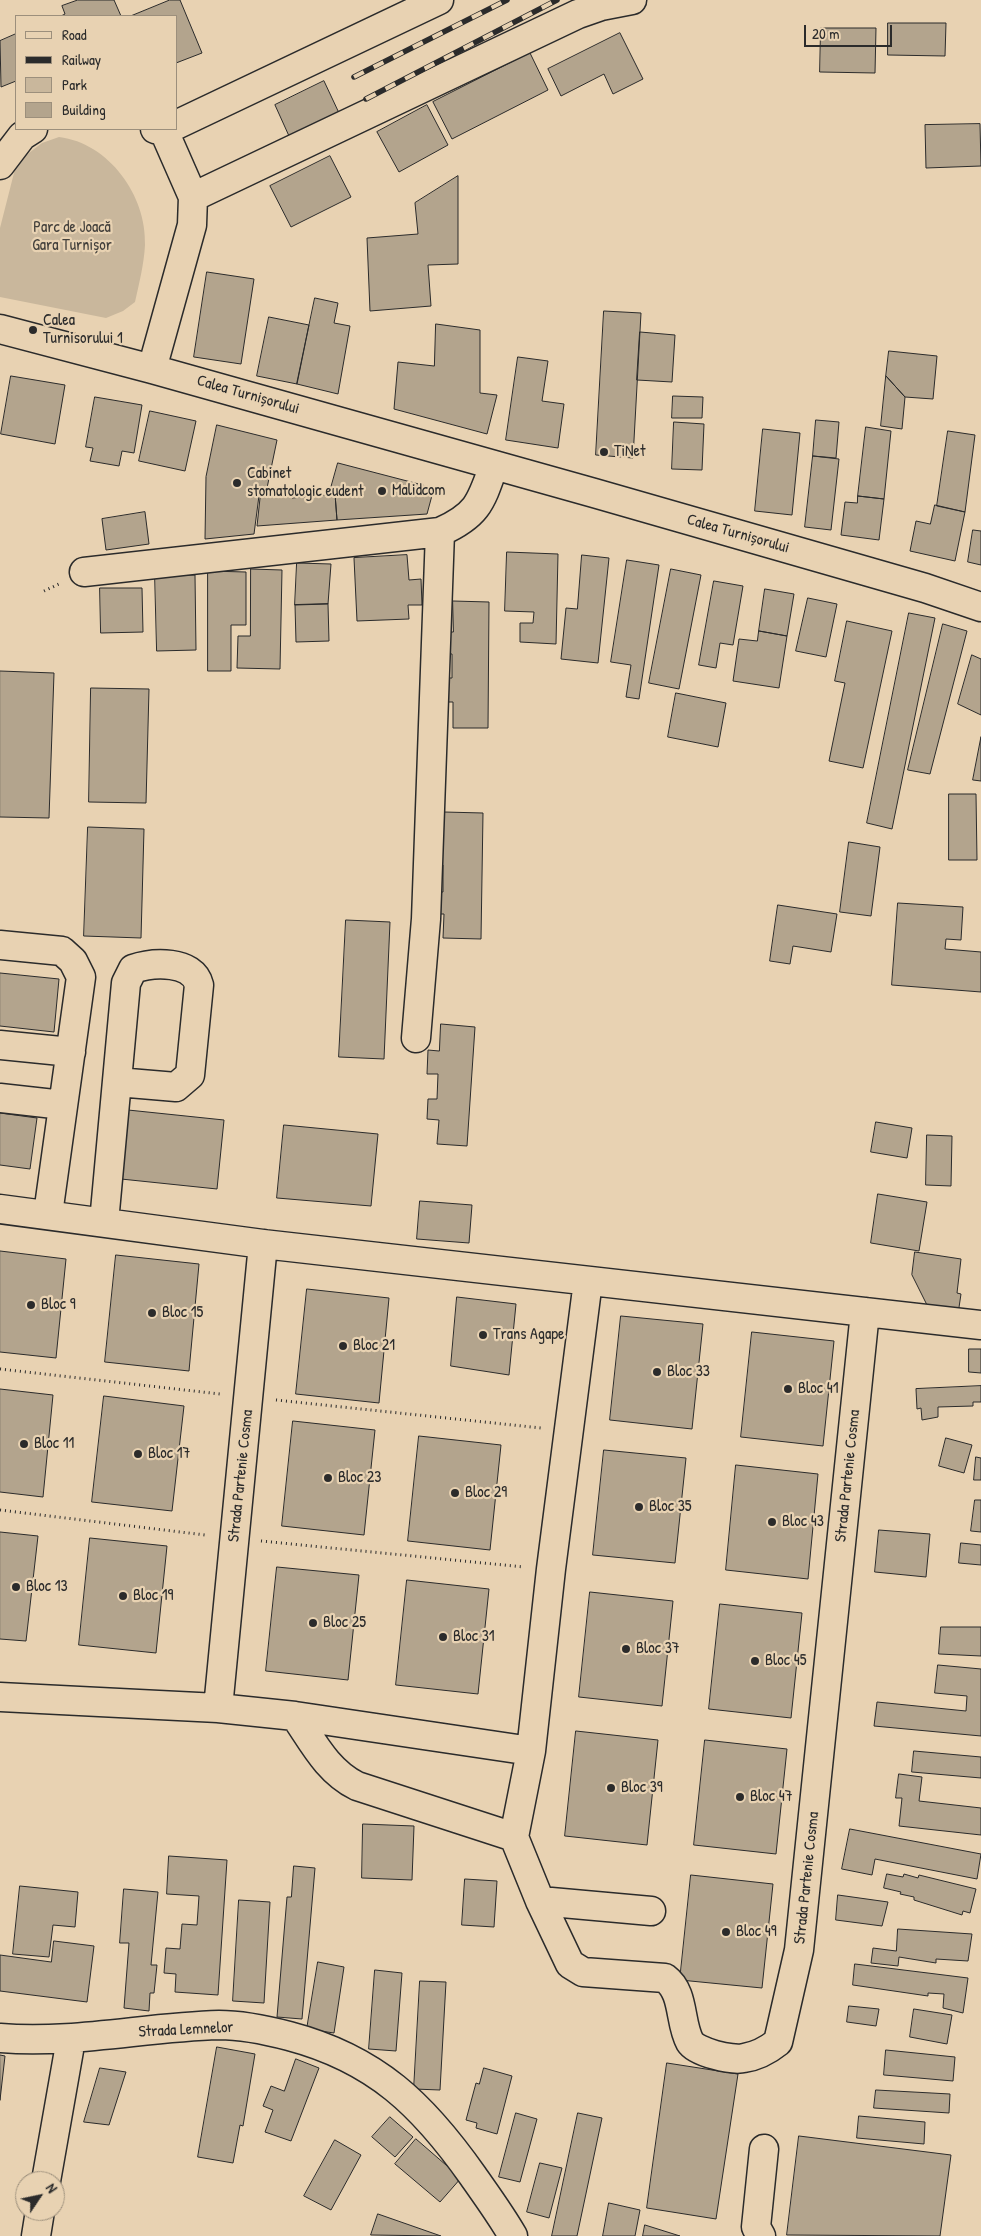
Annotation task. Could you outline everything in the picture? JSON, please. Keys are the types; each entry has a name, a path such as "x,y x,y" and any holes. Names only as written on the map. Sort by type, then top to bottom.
{"street":[{"path":"193,197 578,14 601,6 632,0"},
{"path":"178,123 425,3"},
{"path":"0,164 22,136 31,130"},
{"path":"152,368 192,225 193,197 166,130"},
{"name":"Calea Turnișorului","path":"0,329 152,368 916,585 981,607"},
{"path":"84,572 440,532 469,516 478,505 494,465"},
{"path":"416,1038 426,920 440,532"},
{"path":"0,945 62,951 74,962 81,977 48,1214"},
{"path":"104,1222 126,983 133,969 148,964 187,968 197,976 199,985 190,1075 176,1087 117,1082"},
{"path":"0,1045 71,1052"},
{"path":"0,1098 63,1106"},
{"path":"0,1209 263,1244 981,1325"},
{"name":"Strada Partenie Cosma","path":"218,1708 263,1244"},
{"path":"295,1716 331,1768 344,1780 357,1786 514,1837 531,1751 551,1569 588,1281"},
{"name":"Strada Partenie Cosma","path":"514,1837 540,1901 570,1964 583,1972 665,1978 672,1983 690,2043 704,2052 742,2059 768,2050 778,2042 799,1950 865,1312"},
{"path":"0,1697 218,1708 295,1716 531,1751"},
{"path":"540,1901 651,1910"},
{"name":"Strada Lemnelor","path":"0,2038 71,2039 220,2025 263,2029 311,2041 346,2056 385,2078 415,2103 458,2155 514,2236"},
{"path":"48,2171 71,2039"},
{"path":"762,2236 756,2227 764,2149"},
{"path":"36,2236 38,2221"}],"path":[{"path":"0,1369 249,1398 568,1431"},
{"path":"0,1510 235,1539 551,1569"}],"green space":[{"name":"Parc de Joacă Gara Turnișor","path":"59,137 77,141 109,161 132,191 144,227 145,245 135,302 123,311 106,318 0,297 0,228 15,169 25,156 42,143"}],"building":[{"path":"78,0 114,0 121,15 63,15 65,14 62,6"},
{"path":"170,0 180,0 202,53 178,62 178,15 133,15"},
{"path":"888,23 946,23 945,56 888,55"},
{"path":"821,28 876,28 875,73 820,72"},
{"path":"620,33 643,79 613,94 604,74 561,96 548,69"},
{"path":"15,34 15,81 1,87 0,41"},
{"path":"530,53 548,90 452,139 433,102"},
{"path":"324,81 339,113 289,136 275,105"},
{"path":"427,105 448,145 399,172 377,132"},
{"path":"980,124 981,166 926,168 925,125"},
{"path":"330,156 351,197 291,227 270,186"},
{"path":"458,176 458,264 428,265 431,306 370,311 367,238 418,234 415,203"},
{"path":"207,272 254,279 241,364 194,357"},
{"path":"315,298 338,303 334,323 350,326 338,394 297,384"},
{"path":"604,311 641,313 633,458 596,455"},
{"path":"269,317 309,325 297,384 257,376"},
{"path":"436,324 480,330 480,393 497,395 487,434 394,409 398,362 434,366"},
{"path":"640,332 675,335 672,382 637,380"},
{"path":"889,351 937,356 933,399 905,397 886,376"},
{"path":"518,357 548,361 542,401 564,404 558,448 506,440"},
{"path":"11,376 65,385 55,444 1,434"},
{"path":"886,376 905,397 902,429 881,426"},
{"path":"673,396 703,397 702,418 672,418"},
{"path":"95,397 142,405 134,453 122,451 119,466 90,461 93,448 86,447"},
{"path":"150,411 196,421 185,471 139,461"},
{"path":"816,420 839,422 836,458 813,456"},
{"path":"674,422 704,424 702,470 672,469"},
{"name":"Cabinet stomatologic eudent","path":"217,425 277,440 267,488 260,488 254,534 205,539 206,477"},
{"path":"866,427 891,431 884,499 858,496"},
{"path":"763,429 800,433 792,515 755,511"},
{"path":"948,431 975,435 965,512 937,506"},
{"path":"813,456 839,459 831,530 805,527"},
{"name":"Malidcom","path":"338,463 434,488 427,514 337,520 335,494 329,495"},
{"path":"291,488 292,498 335,494 337,520 257,526 261,489"},
{"path":"858,496 884,499 879,540 841,535 845,502 857,503"},
{"path":"935,505 965,512 955,561 910,551 916,521 930,524"},
{"path":"145,512 149,544 106,550 102,519"},
{"path":"973,530 981,531 981,565 968,562"},
{"path":"507,552 558,554 556,644 520,642 520,623 533,623 534,612 505,611"},
{"path":"407,555 409,580 421,579 422,605 408,605 409,619 357,621 354,558"},
{"path":"582,555 609,558 598,663 561,659 566,608 577,609"},
{"path":"627,560 659,565 639,699 626,697 631,665 611,662"},
{"path":"297,563 331,564 328,604 295,605"},
{"path":"251,569 282,570 280,669 237,668 238,636 250,636"},
{"path":"671,569 701,575 679,689 649,683"},
{"path":"208,571 246,572 246,625 231,625 231,671 208,671"},
{"path":"155,575 195,575 196,650 157,651"},
{"path":"714,581 743,586 733,645 720,643 716,668 699,665"},
{"path":"100,588 142,588 143,632 101,633"},
{"path":"765,589 794,594 787,636 759,631"},
{"path":"808,598 837,604 826,657 796,651"},
{"path":"453,601 489,602 488,728 453,728 453,702 440,702 440,678 452,678 452,654 439,653 439,632 453,632"},
{"path":"328,604 329,641 296,642 295,605"},
{"path":"909,613 935,618 892,829 867,823"},
{"path":"847,621 892,631 863,768 829,761 845,683 835,681"},
{"path":"943,624 967,631 930,774 908,770"},
{"path":"759,631 787,636 779,688 733,681 739,639 757,641"},
{"path":"972,655 981,659 981,715 958,704"},
{"path":"0,671 54,673 49,818 0,817"},
{"path":"91,688 149,689 146,803 89,802"},
{"path":"676,693 726,703 718,747 668,737"},
{"path":"981,737 981,781 973,780"},
{"path":"949,794 976,794 977,860 949,860"},
{"path":"444,812 483,813 481,939 443,938 444,914 430,914 430,892 443,892 443,865 435,865 435,840 443,841"},
{"path":"88,827 144,829 141,938 84,936"},
{"path":"849,842 880,847 871,916 840,912"},
{"path":"898,903 963,907 961,940 946,939 945,949 981,952 981,992 892,985"},
{"path":"778,905 837,914 831,952 793,946 790,964 770,961"},
{"path":"346,920 390,922 384,1059 339,1057"},
{"path":"0,973 59,979 54,1032 0,1026"},
{"path":"441,1024 475,1027 467,1146 437,1144 439,1120 427,1119 428,1099 437,1099 438,1074 427,1074 428,1050 439,1051"},
{"path":"128,1110 224,1120 217,1189 121,1179"},
{"path":"0,1113 37,1118 30,1169 0,1165"},
{"path":"876,1122 912,1128 907,1158 871,1152"},
{"path":"284,1125 378,1134 371,1206 277,1198"},
{"path":"927,1135 952,1136 951,1186 926,1185"},
{"path":"878,1194 927,1202 919,1251 871,1243"},
{"path":"420,1201 472,1205 469,1243 417,1239"},
{"name":"Bloc 9","path":"0,1251 66,1259 56,1358 0,1352"},
{"path":"915,1252 961,1259 957,1293 961,1294 958,1314 930,1311 912,1275"},
{"name":"Bloc 15","path":"116,1255 199,1264 189,1371 105,1362"},
{"name":"Bloc 21","path":"307,1289 389,1298 379,1403 296,1394"},
{"name":"Trans Agape","path":"457,1297 516,1304 509,1375 451,1366"},
{"name":"Bloc 33","path":"621,1316 703,1324 692,1429 610,1420"},
{"name":"Bloc 41","path":"752,1332 834,1341 823,1446 741,1437"},
{"path":"969,1349 981,1349 981,1373 969,1372"},
{"path":"981,1386 981,1402 973,1402 973,1406 938,1407 938,1417 922,1420 921,1408 917,1409 916,1389"},
{"name":"Bloc 11","path":"0,1389 53,1395 43,1497 0,1492"},
{"name":"Bloc 17","path":"104,1396 184,1406 172,1511 92,1502"},
{"name":"Bloc 23","path":"293,1421 375,1430 364,1535 282,1526"},
{"name":"Bloc 29","path":"419,1436 501,1445 490,1550 408,1541"},
{"path":"946,1438 972,1445 964,1473 939,1466"},
{"name":"Bloc 35","path":"604,1450 686,1458 675,1563 593,1555"},
{"path":"976,1457 981,1458 981,1480 974,1480"},
{"name":"Bloc 43","path":"736,1465 818,1474 808,1579 726,1570"},
{"path":"975,1500 981,1500 981,1532 971,1531"},
{"path":"879,1530 930,1534 926,1577 875,1572"},
{"name":"Bloc 13","path":"0,1532 38,1536 26,1641 0,1639"},
{"name":"Bloc 19","path":"90,1538 167,1546 156,1653 79,1645"},
{"path":"961,1543 981,1545 981,1565 959,1563"},
{"name":"Bloc 25","path":"277,1567 359,1575 348,1680 266,1671"},
{"name":"Bloc 31","path":"407,1580 489,1589 478,1694 396,1685"},
{"name":"Bloc 37","path":"590,1592 673,1601 662,1706 579,1697"},
{"name":"Bloc 45","path":"720,1604 802,1613 791,1718 709,1709"},
{"path":"941,1627 981,1627 981,1656 939,1654"},
{"path":"938,1665 981,1669 981,1736 874,1726 877,1702 966,1711 967,1696 935,1693"},
{"name":"Bloc 39","path":"576,1731 658,1740 647,1845 565,1836"},
{"name":"Bloc 47","path":"705,1740 787,1749 776,1854 694,1845"},
{"path":"914,1751 981,1757 981,1778 912,1772"},
{"path":"899,1774 922,1777 919,1801 981,1808 981,1835 899,1826 902,1798 896,1798"},
{"path":"363,1824 414,1826 412,1880 362,1878"},
{"path":"850,1829 981,1854 977,1879 875,1859 872,1875 842,1869"},
{"path":"169,1856 227,1860 218,1995 175,1992 176,1974 164,1973 166,1948 180,1949 182,1924 197,1925 199,1896 167,1894"},
{"path":"294,1866 315,1868 302,2019 277,2017 287,1897 291,1897"},
{"path":"887,1874 903,1877 904,1874 918,1878 919,1875 976,1889 970,1913 963,1911 962,1915 914,1900 914,1897 900,1894 901,1892 884,1888"},
{"name":"Bloc 49","path":"691,1875 773,1884 762,1988 680,1980"},
{"path":"465,1879 497,1881 494,1927 462,1925"},
{"path":"20,1886 78,1892 75,1927 53,1925 49,1957 13,1954"},
{"path":"124,1889 158,1892 151,1965 157,1965 154,1993 150,1993 149,2011 124,2008 129,1943 120,1943"},
{"path":"838,1895 888,1902 882,1926 836,1920"},
{"path":"239,1900 270,1902 264,2003 233,2001"},
{"path":"898,1929 972,1934 968,1961 936,1959 936,1963 899,1957 898,1966 871,1963 873,1948 896,1951"},
{"path":"54,1941 94,1946 87,2002 0,1991 0,1955 51,1962"},
{"path":"318,1962 344,1967 334,2033 307,2029"},
{"path":"855,1964 968,1978 963,2013 943,2008 944,1994 928,1993 928,1996 853,1985"},
{"path":"375,1970 402,1973 396,2051 369,2049"},
{"path":"420,1981 446,1982 440,2090 414,2089"},
{"path":"849,2006 879,2009 876,2026 847,2022"},
{"path":"914,2009 952,2015 947,2044 910,2037"},
{"path":"217,2047 255,2054 243,2126 240,2125 233,2163 198,2157"},
{"path":"886,2050 955,2057 953,2081 884,2075"},
{"path":"0,2055 5,2056 0,2100"},
{"path":"296,2059 319,2068 291,2141 265,2132 273,2110 263,2106 271,2086 284,2091"},
{"path":"667,2063 738,2074 716,2219 647,2208"},
{"path":"100,2068 126,2072 109,2125 84,2122"},
{"path":"484,2068 512,2076 497,2134 476,2128 477,2123 466,2120 476,2083 479,2084"},
{"path":"876,2090 950,2094 949,2113 874,2108"},
{"path":"516,2113 537,2119 520,2182 499,2177"},
{"path":"578,2113 602,2118 577,2236 552,2236"},
{"path":"859,2116 925,2122 924,2144 857,2138"},
{"path":"390,2117 413,2137 395,2157 372,2137"},
{"path":"799,2136 951,2155 940,2236 787,2235"},
{"path":"416,2139 461,2178 440,2202 395,2164"},
{"path":"335,2140 361,2155 331,2210 304,2196"},
{"path":"540,2163 562,2168 549,2218 527,2212"},
{"path":"609,2203 640,2210 635,2236 603,2236"},
{"path":"378,2214 441,2236 371,2235"},
{"path":"645,2225 680,2236 643,2236"}],"railway":[{"path":"354,77 507,0"},
{"path":"366,99 557,0"}],"place":[{"name":"Calea Turnisorului 1","path":"33,330"},
{"name":"TiNet","path":"604,452"},
{"name":"Cabinet stomatologic eudent","path":"237,483"},
{"name":"Malidcom","path":"382,491"},
{"name":"Bloc 9","path":"31,1305"},
{"name":"Bloc 15","path":"152,1313"},
{"name":"Trans Agape","path":"483,1335"},
{"name":"Bloc 21","path":"343,1346"},
{"name":"Bloc 33","path":"657,1372"},
{"name":"Bloc 41","path":"788,1389"},
{"name":"Bloc 11","path":"24,1444"},
{"name":"Bloc 17","path":"138,1454"},
{"name":"Bloc 23","path":"328,1478"},
{"name":"Bloc 29","path":"455,1493"},
{"name":"Bloc 35","path":"639,1507"},
{"name":"Bloc 43","path":"772,1522"},
{"name":"Bloc 13","path":"16,1587"},
{"name":"Bloc 19","path":"123,1596"},
{"name":"Bloc 25","path":"313,1623"},
{"name":"Bloc 31","path":"443,1637"},
{"name":"Bloc 37","path":"626,1649"},
{"name":"Bloc 45","path":"755,1661"},
{"name":"Bloc 39","path":"611,1788"},
{"name":"Bloc 47","path":"740,1797"},
{"name":"Bloc 49","path":"726,1932"}]}
